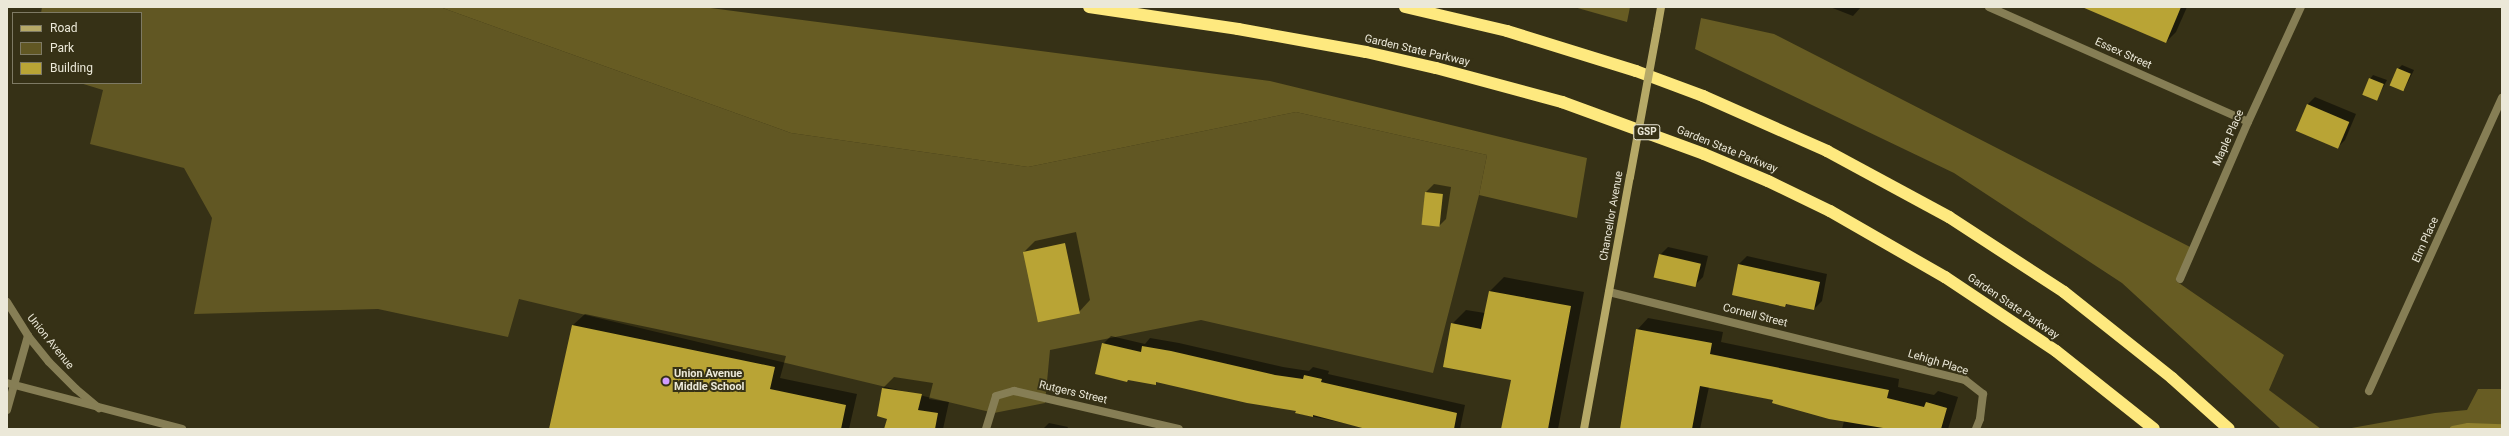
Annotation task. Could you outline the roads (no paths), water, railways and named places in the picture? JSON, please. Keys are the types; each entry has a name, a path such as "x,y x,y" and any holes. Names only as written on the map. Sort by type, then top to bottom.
{"highway":[{"name":"Garden State Parkway","path":"1089,7 1238,29 1366,52 1436,68 1562,102 1704,154 1768,181 1830,211 1945,277 2056,351 2154,429"},
{"path":"1405,7 1507,31 1636,71 1766,122 1834,155 1949,217 2064,292 2166,373 2229,429"}],"main road":[{"name":"Chancellor Avenue","path":"1584,429 1661,7"}],"street":[{"name":"Essex Street","path":"1989,7 2248,122"},
{"name":"Maple Place","path":"2180,279 2248,122 2301,7"},
{"name":"Elm Place","path":"2369,392 2502,98"},
{"name":"Cornell Street","path":"1609,292 1896,362"},
{"name":"Union Avenue","path":"7,302 28,336 62,376 99,408"},
{"path":"7,410 10,384 28,336"},
{"name":"Lehigh Place","path":"1896,362 1964,380 1983,394 1980,419 1976,429"},
{"name":"Union Avenue","path":"10,384 182,429"},
{"name":"Rutgers Street","path":"986,429 996,396 1014,391 1179,429"}],"waterway":[{"path":"2453,429 2468,426 2502,427"}],"place":[{"name":"Union Avenue Middle School","path":"666,381"}]}
